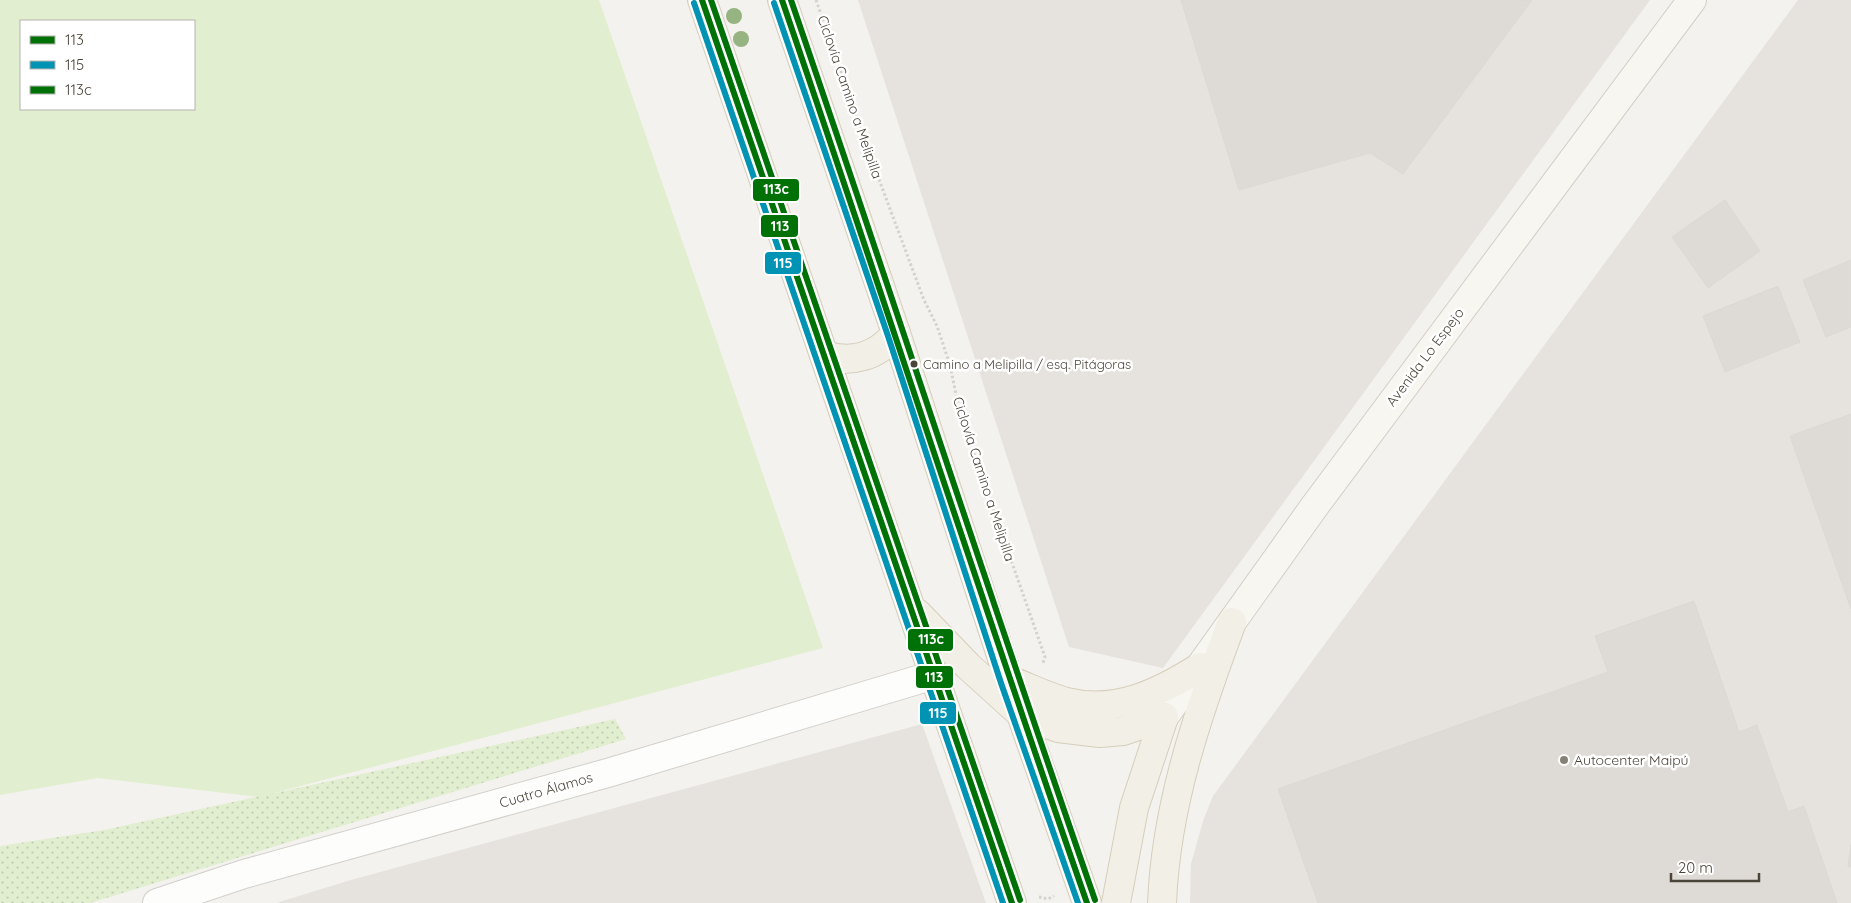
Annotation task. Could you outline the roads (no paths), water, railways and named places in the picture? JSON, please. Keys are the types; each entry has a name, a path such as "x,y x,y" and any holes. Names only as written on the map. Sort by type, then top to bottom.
{"main road":[{"path":"702,0 1012,903"},
{"path":"782,0 896,332 1021,714 1087,903"},
{"name":"Avenida Lo Espejo","path":"1164,717 1423,360 1692,0"},
{"path":"824,355 836,359 858,358 880,349 896,332"},
{"path":"910,606 968,666 1021,714 1058,728 1100,733 1122,731 1164,717"},
{"path":"1162,903 1169,834 1178,788 1210,682 1232,622"},
{"path":"1010,680 1067,702 1085,705 1120,703 1152,694 1200,667"},
{"path":"1116,903 1134,808 1147,762 1164,717"}],"street":[{"name":"Cuatro Álamos","path":"157,903 244,874 611,772 934,675"}],"place":[{"name":"Camino a Melipilla / esq. Pitágoras","path":"914,364"},
{"name":"Autocenter Maipú","path":"1564,760"}]}
